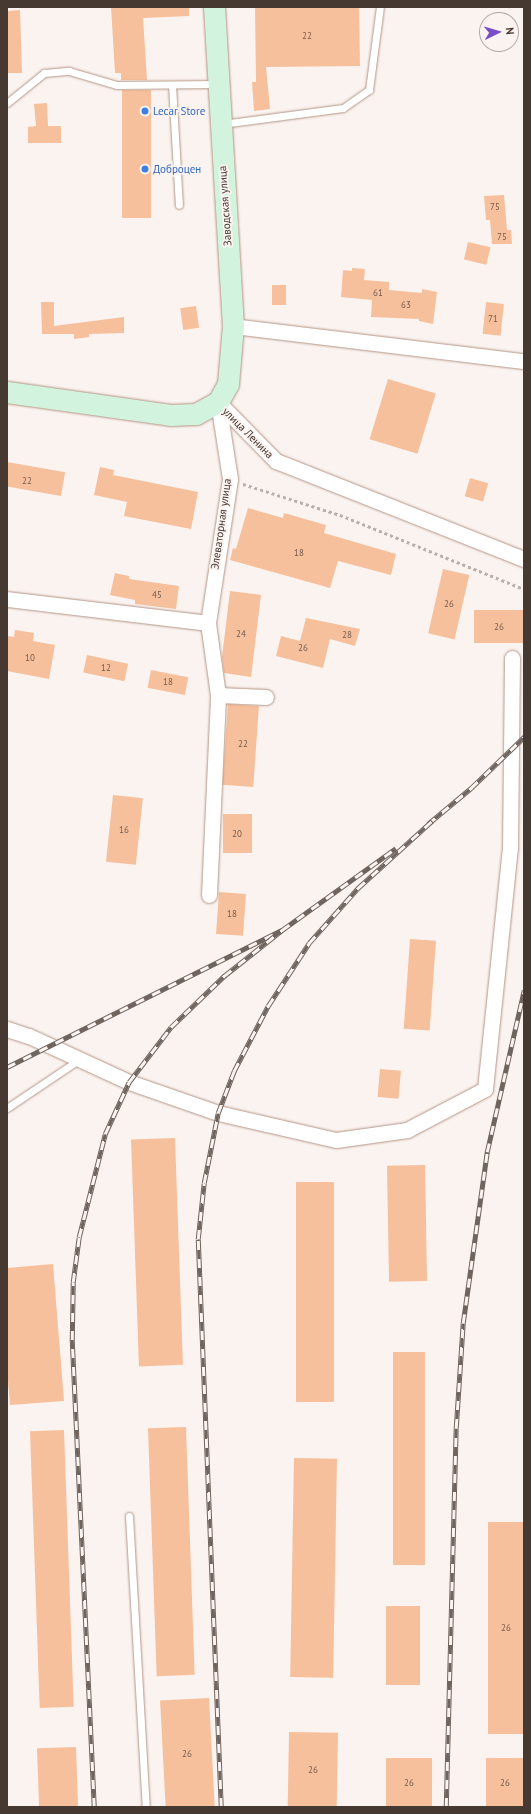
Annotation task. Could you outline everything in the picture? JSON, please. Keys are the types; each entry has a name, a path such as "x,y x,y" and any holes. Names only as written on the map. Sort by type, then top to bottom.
{"main road":[{"name":"Заводская улица","path":"214,7 233,326 228,384 218,402"},
{"name":"улица Ленина","path":"7,392 170,415 196,414 218,402"}],"street":[{"path":"233,326 524,361"},
{"name":"Элеваторная улица","path":"209,895 218,694 208,623 230,480 218,402"},
{"name":"улица Ленина","path":"218,402 276,461 524,560"},
{"path":"7,599 208,623"},
{"path":"7,1029 80,1059 129,1082 218,1113 336,1140 408,1130 485,1089 510,849 512,658"},
{"path":"218,694 266,697"}],"lane":[{"path":"220,125 343,108 370,90 380,7"},
{"path":"7,103 44,73 69,71 117,84 218,84"},
{"path":"172,85 179,205"},
{"path":"7,1108 80,1059"},
{"path":"129,1516 146,1807"}],"path":[{"path":"230,480 340,514 524,589"}],"building":[{"path":"111,7 189,7 189,16 143,18 147,80 121,80 121,73 115,73"},
{"path":"255,7 359,7 360,66 266,67 270,109 254,111 252,82 256,82"},
{"path":"20,10 22,73 7,73 8,11"},
{"path":"122,90 151,90 151,218 122,218"},
{"path":"47,103 48,126 61,126 61,143 28,143 28,127 36,126 34,104"},
{"path":"504,195 507,230 511,230 512,244 492,244 490,220 486,220 484,196"},
{"path":"468,242 490,247 486,265 464,260"},
{"path":"352,268 365,269 364,280 389,282 389,290 422,293 422,289 437,292 433,324 419,321 419,319 371,317 372,300 341,297 343,270 352,271"},
{"path":"272,285 286,285 286,305 272,305"},
{"path":"41,302 54,302 54,326 124,317 124,333 89,334 89,337 74,339 74,334 42,334"},
{"path":"486,302 504,304 501,336 483,334"},
{"path":"196,306 199,328 183,330 180,308"},
{"path":"388,379 436,394 417,454 370,439"},
{"path":"7,462 65,472 61,496 7,486"},
{"path":"100,467 114,470 113,475 198,492 191,529 124,516 127,502 94,495"},
{"path":"470,478 488,483 483,502 465,496"},
{"path":"248,508 283,518 284,513 326,525 324,533 396,554 391,575 338,561 330,588 230,560 233,548 236,549"},
{"path":"443,569 469,575 454,639 428,633"},
{"path":"115,573 129,576 129,579 179,586 176,609 135,604 135,600 110,595"},
{"path":"230,591 261,595 251,677 224,673 222,657"},
{"path":"474,610 524,610 524,643 474,643"},
{"path":"306,618 360,629 355,646 330,639 323,668 276,656 281,636 300,641"},
{"path":"15,630 34,633 33,641 55,645 49,679 7,671 7,636 14,637"},
{"path":"87,655 128,664 124,681 83,673"},
{"path":"151,670 188,677 185,695 148,688"},
{"path":"228,704 259,706 253,787 222,785"},
{"path":"113,795 143,798 136,865 106,862"},
{"path":"223,814 252,814 252,853 223,853"},
{"path":"219,892 246,894 243,936 216,934"},
{"path":"410,939 436,941 430,1031 404,1029"},
{"path":"380,1069 401,1071 398,1099 378,1097"},
{"path":"175,1138 183,1365 139,1366 131,1140"},
{"path":"425,1165 427,1281 389,1282 387,1166"},
{"path":"296,1182 334,1182 334,1402 296,1402"},
{"path":"53,1264 64,1401 10,1405 7,1369 7,1268"},
{"path":"393,1352 425,1352 425,1565 393,1565"},
{"path":"186,1427 195,1675 157,1676 148,1428"},
{"path":"64,1430 74,1707 40,1708 30,1431"},
{"path":"294,1458 337,1459 333,1678 290,1677"},
{"path":"488,1522 524,1522 524,1734 488,1734"},
{"path":"386,1606 420,1606 420,1685 386,1685"},
{"path":"209,1698 215,1807 166,1807 160,1701"},
{"path":"289,1732 338,1733 337,1807 288,1807"},
{"path":"76,1747 78,1807 39,1807 37,1748"},
{"path":"386,1758 432,1758 432,1807 386,1807"},
{"path":"486,1758 524,1758 524,1807 486,1807"}],"railway":[{"path":"428,824 471,788 524,737"},
{"path":"221,1807 198,1239 204,1183 218,1113 234,1071 268,1006 309,943 358,888 432,821"},
{"path":"7,1067 282,930 396,848"},
{"path":"94,1807 72,1340 73,1282 79,1237 105,1134 129,1082 171,1027 224,976 282,930"},
{"path":"446,1807 456,1428 463,1323 487,1152 524,990"}],"place":[{"name":"Lecar Store","path":"145,111"},
{"name":"Доброцен","path":"145,169"}]}
